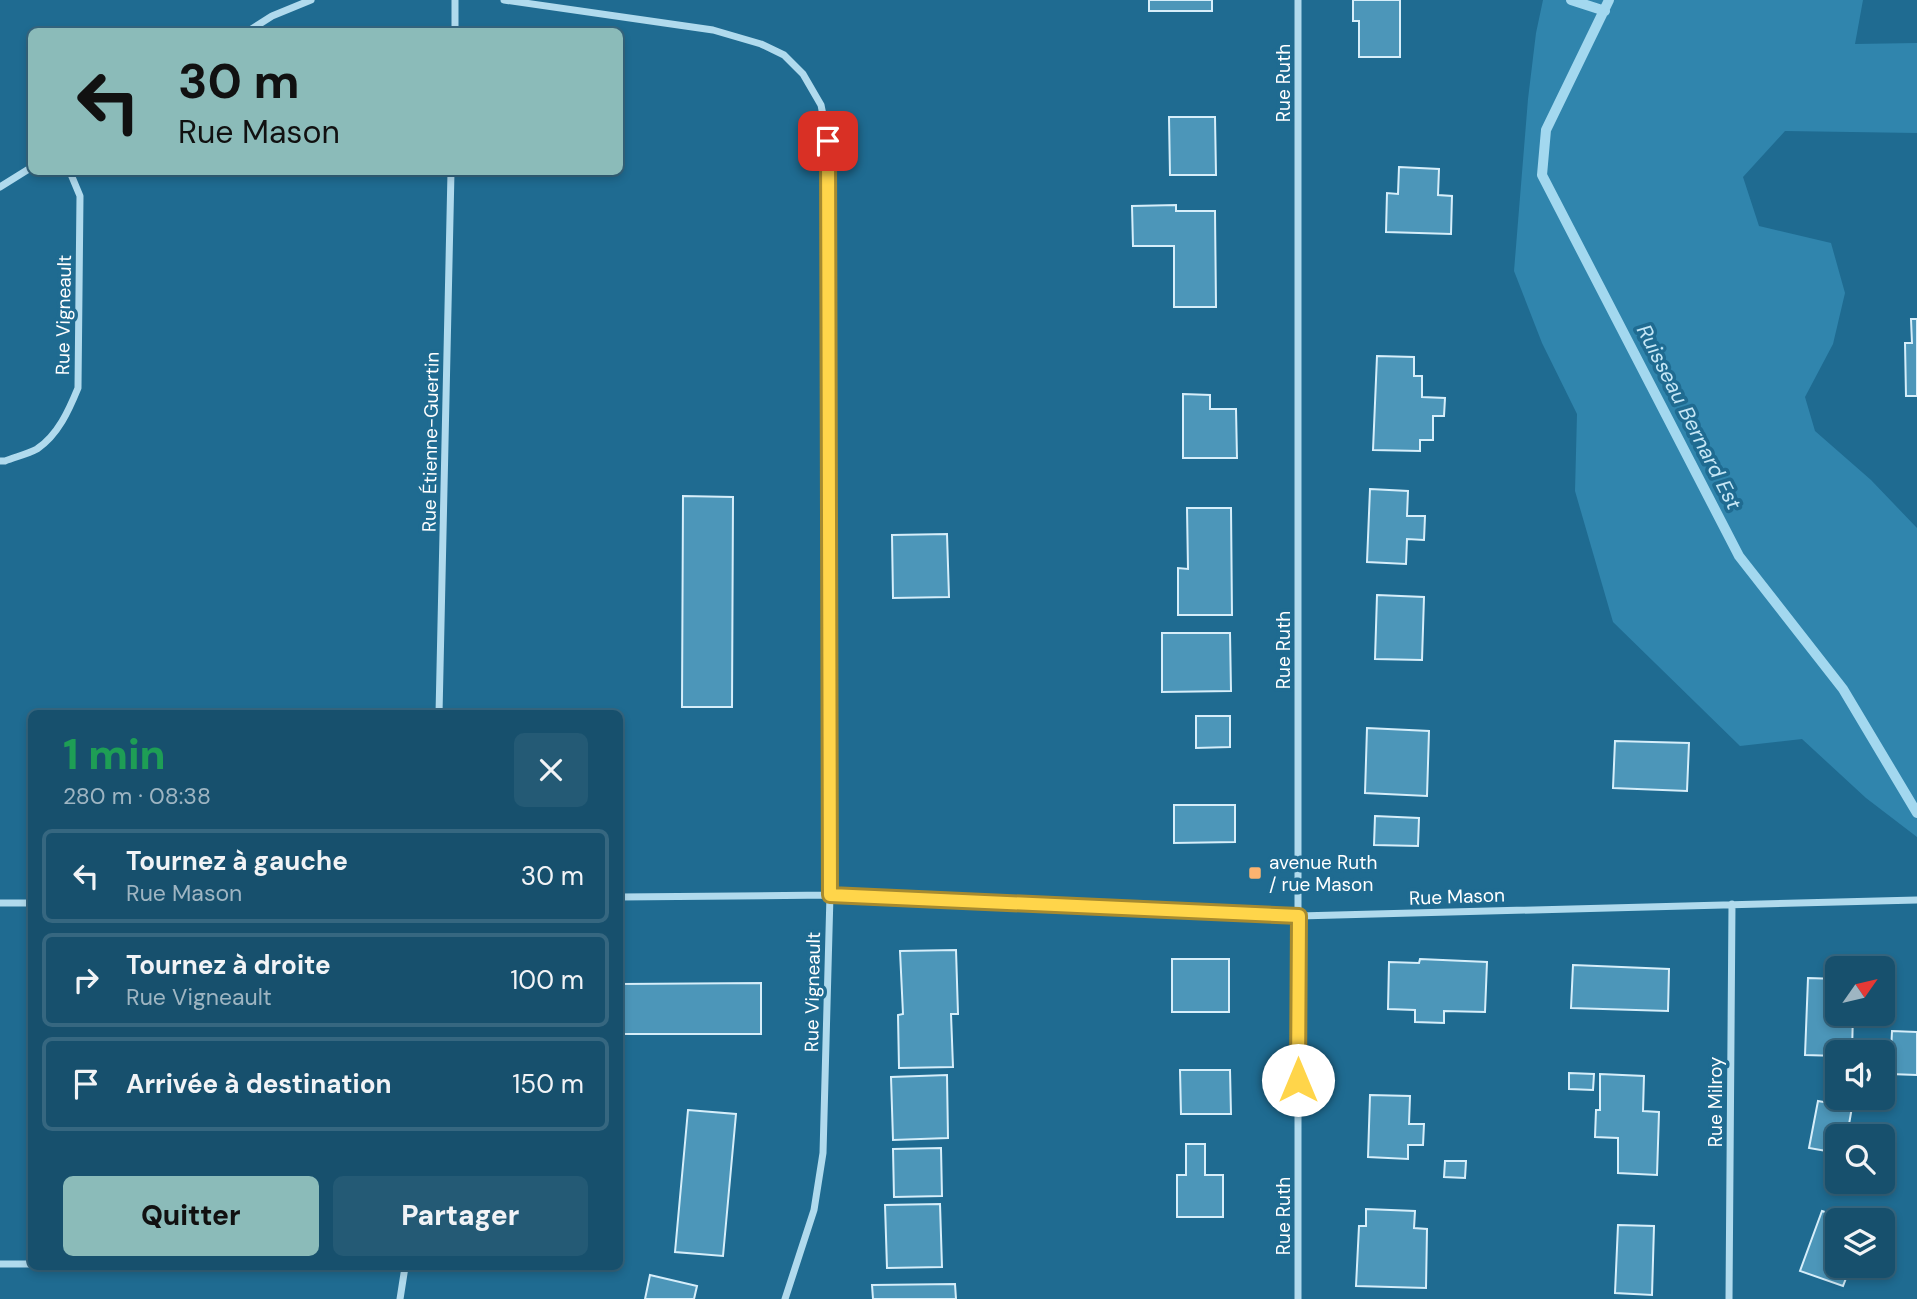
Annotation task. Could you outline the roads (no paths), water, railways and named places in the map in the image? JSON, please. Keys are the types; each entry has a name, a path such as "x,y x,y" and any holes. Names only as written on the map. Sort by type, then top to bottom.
{"street":[{"path":"253,28 272,16 312,0"},
{"path":"454,28 455,0"},
{"name":"Rue Vigneault","path":"505,0 713,30 761,44 784,55 803,74 821,105 828,141 830,895 823,1153 814,1210 785,1299"},
{"name":"Rue Ruth","path":"1298,0 1298,1299"},
{"path":"0,187 28,170"},
{"name":"Rue Vigneault","path":"0,461 37,449 56,430 69,411 78,388 80,196 71,175"},
{"name":"Rue Étienne-Guertin","path":"439,710 451,175"},
{"name":"Rue Mason","path":"623,897 830,895 1299,916 1917,900"},
{"path":"0,903 28,903"},
{"name":"Rue Milroy","path":"1729,1299 1732,904"},
{"path":"0,1264 28,1264"},
{"path":"400,1299 405,1270"}],"waterway":[{"path":"1571,0 1605,11"},
{"name":"Ruisseau Bernard Est","path":"1609,0 1546,130 1542,175 1739,556 1843,689 1917,813"}],"place":[{"name":"avenue Ruth / rue Mason","path":"1255,873"}]}
